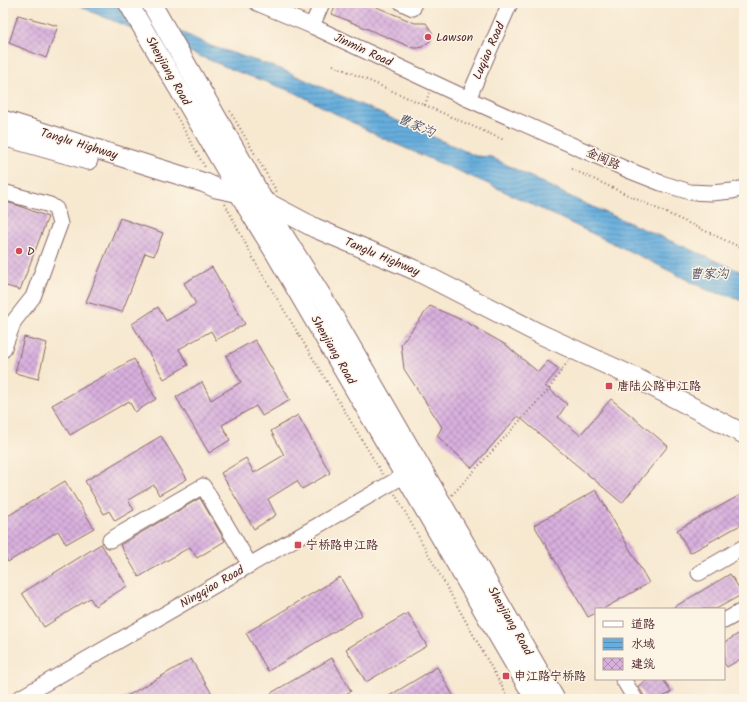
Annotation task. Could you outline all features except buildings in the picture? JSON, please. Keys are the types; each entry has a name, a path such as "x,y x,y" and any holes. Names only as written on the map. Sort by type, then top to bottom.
{"main road":[{"name":"Shenjiang Road","path":"128,3 203,130 238,198 274,251 535,699"},
{"name":"Shenjiang Road","path":"151,3 231,142 238,198"},
{"name":"Tanglu Highway","path":"3,120 205,183 238,198 315,228 415,270 538,332 636,378 744,434"},
{"name":"Tanglu Highway","path":"3,136 211,195 238,198 273,218 388,265 420,280 498,322 615,376 744,444"},
{"name":"Shenjiang Road","path":"273,218 327,305 555,699"}],"street":[{"name":"Jinmin Road","path":"257,3 312,26 468,99"},
{"path":"312,26 322,3"},
{"name":"Luqiao Road","path":"468,99 510,3"},
{"name":"金闽路","path":"468,99 628,170 661,183 690,192 711,193 744,188"},
{"path":"3,192 50,205 56,209 60,224 33,298 14,321 3,350"},
{"name":"Ningqiao Road","path":"18,699 405,475"},
{"path":"110,540 203,486 250,565"},
{"path":"699,573 744,547"},
{"path":"725,620 744,610"},
{"path":"624,680 635,699"}],"path":[{"path":"333,65 504,140"},
{"path":"182,126 238,198 254,260 389,484 510,699"},
{"path":"572,169 744,249"},
{"path":"451,496 549,389 571,357"}],"water":[{"name":"曹家沟","path":"75,3 119,3 211,46 281,69 476,156 491,157 577,200 744,273 744,302 707,290 493,186 382,138 294,92 241,73 92,12"}],"place":[{"name":"Lawson","path":"428,37"},
{"name":"D","path":"19,251"},
{"name":"唐陆公路申江路","path":"609,386"},
{"name":"宁桥路申江路","path":"298,545"},
{"name":"申江路宁桥路","path":"506,676"}]}
